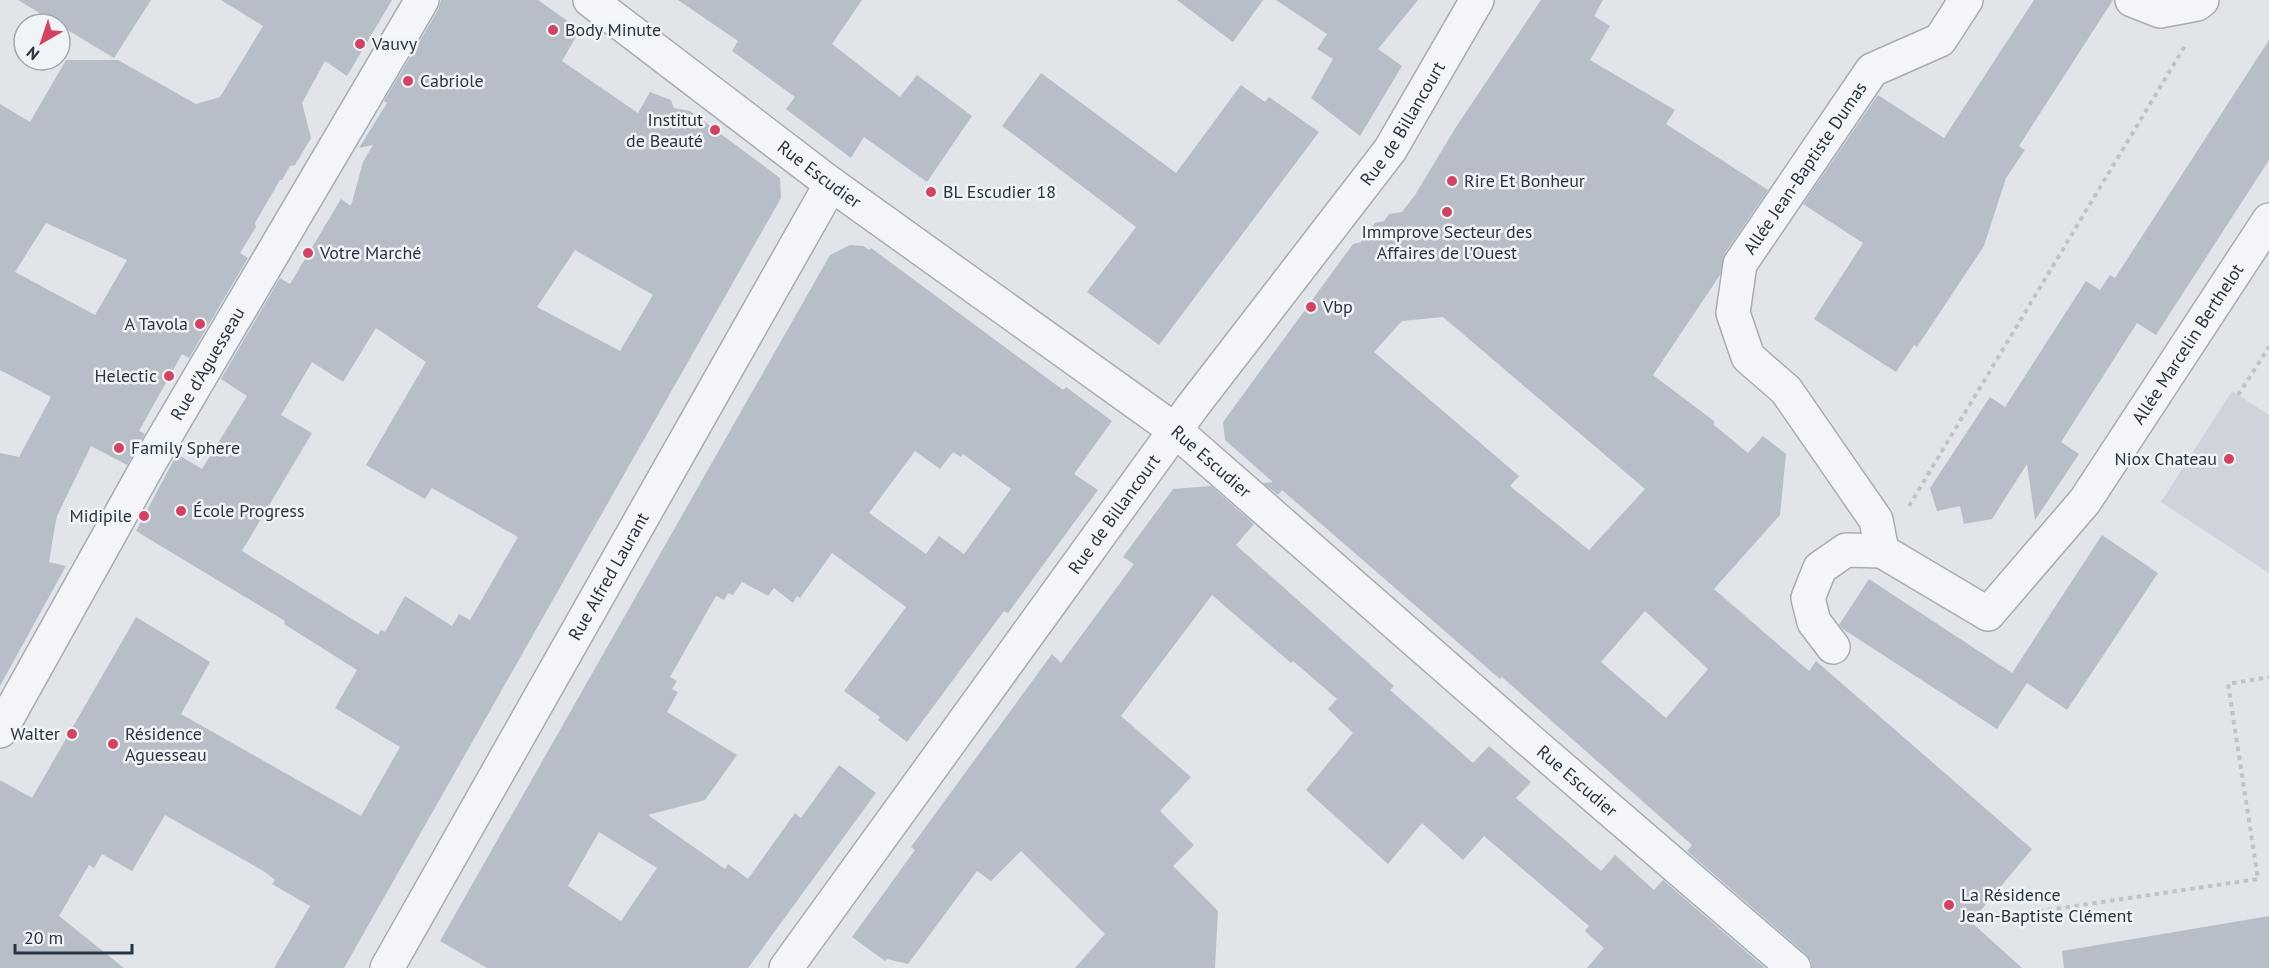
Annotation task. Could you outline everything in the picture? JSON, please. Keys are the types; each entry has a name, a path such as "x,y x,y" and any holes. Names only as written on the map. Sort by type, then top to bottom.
{"street":[{"name":"Rue d'Aguesseau","path":"0,731 151,460 422,0"},
{"name":"Rue Escudier","path":"590,0 831,184 1176,431 1794,968"},
{"name":"Rue de Billancourt","path":"786,968 1176,431 1390,150 1477,0"},
{"name":"Allée Jean-Baptiste Dumas","path":"1879,535 1786,390 1748,357 1733,313 1740,264 1872,70 1940,40 1966,0"},
{"path":"2132,0 2160,10 2197,4 2202,0"},
{"name":"Rue Alfred Laurant","path":"387,968 831,184"},
{"name":"Allée Marcelin Berthelot","path":"1833,647 1814,622 1808,598 1820,568 1846,550 1879,535 1988,614 2085,501 2269,220"}],"path":[{"path":"1879,535 1903,515 2188,40"},
{"path":"2238,395 2269,347"},
{"path":"2021,914 2258,879 2228,684 2269,677"}],"shaded area":[{"name":"Niox Chateau","path":"2232,391 2269,415 2269,573 2161,502"}],"building":[{"path":"18,0 151,0 114,58 72,33 72,12 38,12"},
{"path":"221,0 392,0 347,76 325,61 302,103 311,138 295,165 290,166 280,180 255,223 256,227 240,253 248,258 189,358 182,354 139,431 145,434 127,465 91,446 57,516 49,562 66,566 0,686 0,453 19,457 51,397 0,370 0,104 30,122 59,72 72,72 72,60 118,60 196,104 220,97 263,26","holes":["46,223 127,260 95,315 15,272"]},
{"path":"441,0 538,0 580,30 562,61 638,113 650,92 671,100 674,108 690,111 780,178 781,198 344,968 274,968 310,906 272,884 275,880 265,872 165,815 132,871 102,854 94,868 89,865 59,916 124,968 0,968 0,780 32,798 136,617 210,662 181,714 361,816 400,747 335,708 357,670 284,624 285,621 136,531 177,454 202,469 247,396 221,379 280,278 290,284 341,199 351,206 363,162 373,145 359,148 387,103 384,101 438,10","holes":["575,250 653,295 620,351 537,307","376,328 426,362 366,465 425,499 432,488 518,537 470,620 459,614 452,626 405,596 385,632 381,630 378,635 242,551 312,433 281,415 312,362 343,382"]},
{"path":"678,0 862,0 832,44 900,97 917,75 972,116 927,182 864,137 851,158 786,109 795,97 732,51 738,41"},
{"path":"1177,0 1263,0 1233,42"},
{"path":"1276,0 1418,0 1378,49 1402,66 1360,136 1311,98 1333,59 1317,49 1327,34"},
{"path":"1541,0 1603,0 1594,16 1610,26 1590,60 1675,110 1666,124 1768,190 1725,253 1720,275 1653,375 1714,421 1714,425 1748,453 1763,436 1786,454 1780,515 1714,589 1809,671 1816,661 2032,849 1971,922 2022,968 1812,968 1811,961 1806,954 1687,851 1692,845 1502,677 1500,679 1282,490 1278,495 1263,483 1273,482 1225,440 1223,422 1353,244 1361,242 1375,223 1384,221 1389,214 1402,212 1415,195 1456,127","holes":["1443,317 1645,489 1589,550 1510,486 1519,476 1374,352 1402,321","1645,611 1708,669 1666,718 1601,662"]},
{"path":"2034,0 2113,0 2019,146 2025,150 2006,178 1984,246 1917,347 1914,345 1896,372 1814,319 1863,243 1803,204 1878,95 1944,138"},
{"path":"2269,40 2269,160 2156,335 2137,323 2061,442 2079,454 2035,520 2027,464 1992,519 1964,524 1960,506 1937,511 1930,488 1990,397 2005,407 2086,281 2100,290 2110,275 2115,278"},
{"path":"1041,73 1176,173 1241,85 1265,102 1269,97 1319,132 1159,345 1087,292 1136,227 1002,126"},
{"path":"850,245 863,246 869,250 871,248 1063,390 1066,387 1112,421 1074,474 1098,490 1008,613 1004,611 907,742 878,720 880,717 844,691 906,607 832,553 800,598 797,596 793,603 774,588 768,596 742,582 733,595 728,593 724,600 716,596 670,677 677,681 672,689 678,692 667,712 737,755 705,800 648,815 725,869 728,864 748,879 795,813 801,818 839,765 876,793 748,968 487,968 440,941 830,255","holes":["915,451 940,469 953,452 961,457 963,454 1011,489 964,554 939,536 926,554 869,513","599,832 657,868 621,921 568,886"]},
{"path":"1211,486 1254,524 1236,545 1394,686 1390,690 1473,763 1489,746 1531,782 1516,798 1601,871 1615,855 1654,890 1663,880 1765,968 1587,968 1604,948 1585,931 1589,926 1484,836 1463,860 1422,823 1388,864 1306,790 1353,733 1328,709 1337,699 1212,595 1121,716 1191,777 1160,811 1194,845 1173,866 1218,911 1215,968 1075,968 1105,934 1021,851 991,881 977,871 908,964 887,959 885,961 852,937 915,850 911,847 1052,654 1061,663 1134,564 1123,557 1173,489"},
{"path":"2102,535 2158,573 2067,710 2027,683 1997,729 1839,625 1869,579 2012,673"},
{"path":"2269,916 2269,968 2064,968 2062,951"}],"place":[{"name":"Body Minute","path":"553,30"},
{"name":"Vauvy","path":"360,44"},
{"name":"Cabriole","path":"408,81"},
{"name":"Institut de Beauté","path":"715,130"},
{"name":"Rire Et Bonheur","path":"1452,181"},
{"name":"BL Escudier 18","path":"931,192"},
{"name":"Immprove Secteur des Affaires de l'Ouest","path":"1447,212"},
{"name":"Votre Marché","path":"308,253"},
{"name":"Vbp","path":"1311,307"},
{"name":"A Tavola","path":"200,324"},
{"name":"Helectic","path":"169,376"},
{"name":"Family Sphere","path":"119,448"},
{"name":"Niox Chateau","path":"2229,459"},
{"name":"École Progress","path":"181,511"},
{"name":"Midipile","path":"144,516"},
{"name":"Walter","path":"72,734"},
{"name":"Résidence Aguesseau","path":"113,744"},
{"name":"La Résidence Jean-Baptiste Clément","path":"1949,905"}]}
